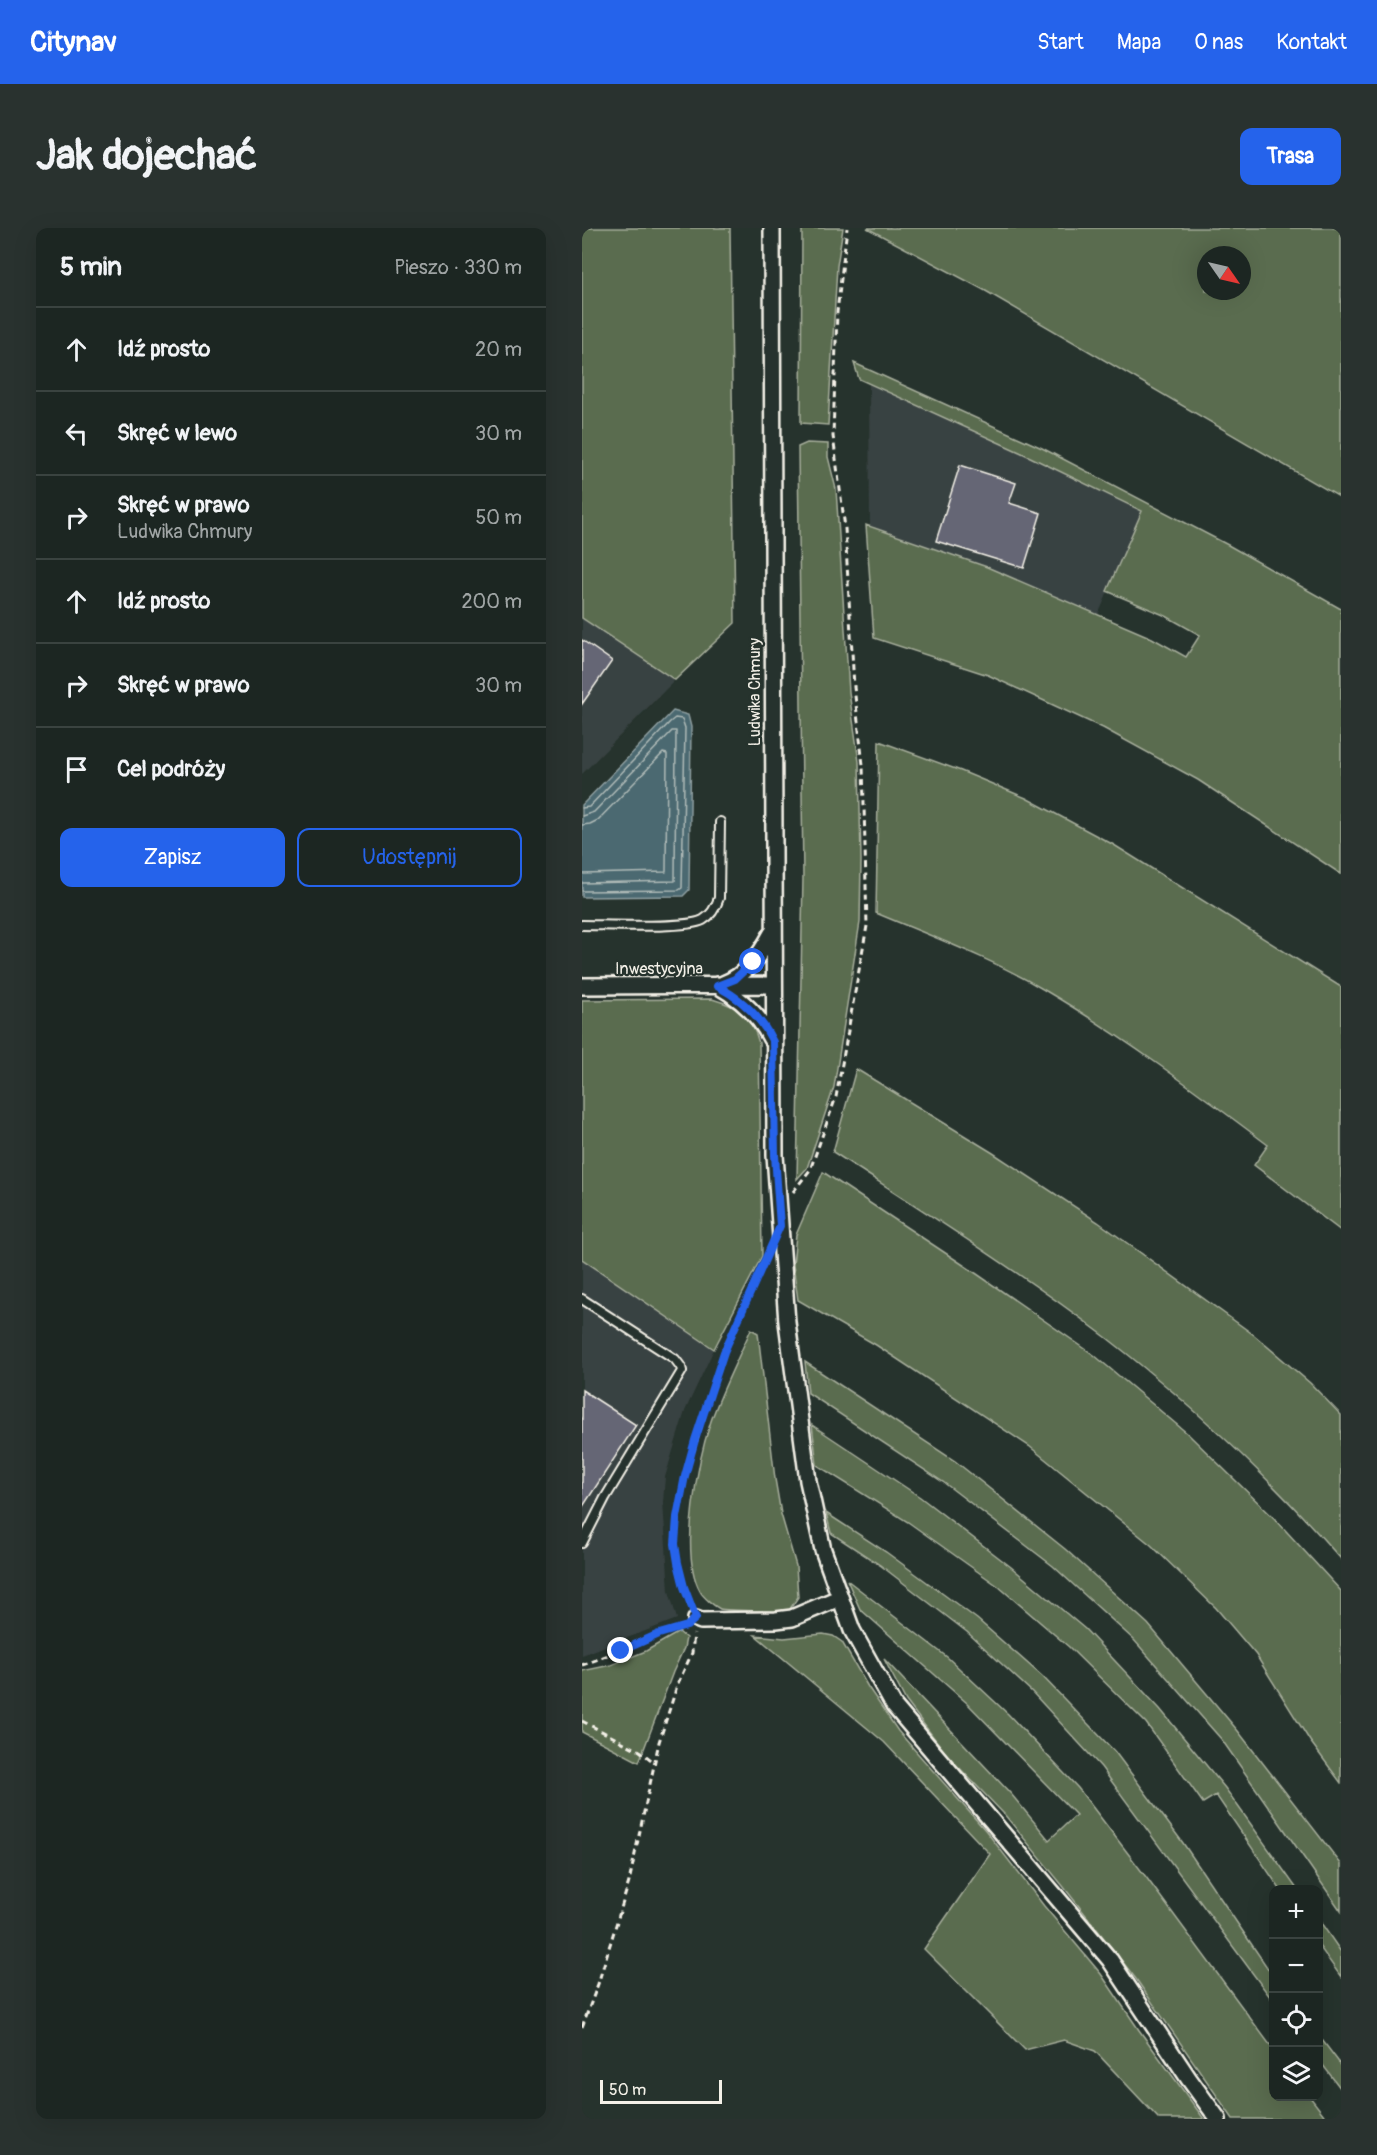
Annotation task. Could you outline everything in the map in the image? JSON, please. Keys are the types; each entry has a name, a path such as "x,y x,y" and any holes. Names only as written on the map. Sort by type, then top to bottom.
{"street":[{"name":"Ludwika Chmury","path":"772,228 775,1155 787,1322 808,1481 823,1550 839,1598 862,1651 894,1706 1110,1960 1218,2119"},
{"path":"717,986 735,979 745,971 762,951 773,931"},
{"name":"Inwestycyjna","path":"582,986 773,986"},
{"path":"717,986 732,993 746,1006 766,1029 773,1042"},
{"path":"696,1618 701,1621 776,1620 804,1614 839,1598"}],"lane":[{"path":"582,926 684,924 703,920 714,909 719,898 720,822"},
{"path":"582,1299 675,1359 682,1371 605,1498 582,1543"}],"path":[{"path":"779,1210 810,1170 836,1097 867,926 863,765 854,687 845,528 833,436 837,312 847,228"},
{"path":"582,2026 598,1984 629,1882 668,1711 692,1653 696,1618 684,1587 675,1544 677,1517 685,1476 724,1352 780,1226"},
{"path":"582,1665 659,1634 687,1626 696,1618"},
{"path":"582,1722 640,1751 655,1763"}],"shaded area":[{"path":"869,384 1024,454 1143,512 1098,615 987,567 870,526"},
{"path":"582,618 675,680 582,774"},
{"path":"582,1259 714,1349 685,1411 665,1477 663,1502 669,1591 677,1619 582,1655"}],"green space":[{"path":"582,228 730,228 735,623 675,680 582,618"},
{"path":"802,228 843,228 837,266 828,425 801,423"},
{"path":"867,228 1341,228 1341,498 984,290"},
{"path":"854,363 1042,448 1228,545 1341,609 1341,874 1198,780 1103,728 988,675 874,638 866,525 987,567 1152,638 1186,657 1200,635 1166,616 1107,591 1142,511 859,379"},
{"path":"807,443 828,444 828,457 836,489 849,692 859,762 861,860 860,922 834,1087 807,1168 797,1179 803,878 798,447"},
{"path":"879,741 1026,798 1114,845 1341,987 1341,1231 1254,1165 1268,1145 1132,1046 1026,979 876,913"},
{"path":"712,999 730,1005 743,1014 752,1025 759,1043 762,1256 714,1349 582,1259 582,1000"},
{"path":"856,1069 993,1153 1098,1222 1254,1335 1310,1383 1341,1415 1341,1559 1258,1471 1139,1363 1074,1313 1006,1266 833,1152"},
{"path":"823,1172 1094,1355 1188,1434 1276,1520 1341,1591 1341,1783 1310,1741 1256,1655 1216,1608 1151,1545 1029,1446 876,1345 798,1300 793,1265 796,1235"},
{"path":"751,1329 758,1333 775,1479 781,1514 796,1566 798,1597 788,1612 718,1608 700,1591 694,1575 691,1554 696,1482 706,1438 720,1398"},
{"path":"805,1362 955,1461 1065,1549 1148,1624 1238,1731 1341,1864 1341,1911 1222,1740 1134,1640 1053,1566 943,1482 808,1393"},
{"path":"812,1425 920,1497 1011,1567 1085,1629 1160,1709 1225,1788 1294,1885 1277,1885 1216,1795 1203,1803 1146,1723 1069,1647 998,1586 908,1522 817,1465"},
{"path":"826,1513 886,1552 977,1619 1043,1677 1115,1752 1183,1843 1269,1970 1269,1996 1101,1767 1032,1692 967,1632 880,1565 831,1533"},
{"path":"847,1580 947,1657 1008,1714 1078,1788 1269,2044 1269,2101 1313,2101 1327,2119 1233,2119 1136,1979 1004,1814 947,1755 906,1701 884,1659 1011,1794 1049,1840 1076,1815 967,1703 860,1609"},
{"path":"679,1632 686,1638 684,1648 639,1762 582,1732 582,1671 611,1665 646,1651"},
{"path":"823,1634 833,1636 842,1642 868,1687 898,1731 986,1831 1044,1906 1101,1974 1204,2119 1159,2119 1095,2051 1064,2040 1025,2050 924,1949 990,1854 884,1742 755,1635 784,1638"},
{"path":"1323,1926 1341,1952 1341,1977 1323,1952"},
{"path":"1323,2041 1341,2065 1341,2089 1323,2065"}],"water":[{"path":"673,711 688,715 691,727 689,890 683,896 582,897 582,805"}],"building":[{"path":"960,465 1016,483 1009,503 1041,513 1024,568 936,541"},
{"path":"582,640 612,661 582,704"},
{"path":"582,1390 636,1425 582,1508"}],"route":[{"path":"621,1651 659,1634 687,1626 696,1618 684,1587 675,1544 677,1517 685,1476 724,1352 780,1226 775,1155 773,1042 758,1018 746,1006 732,993 717,986 735,979 753,962"}]}
